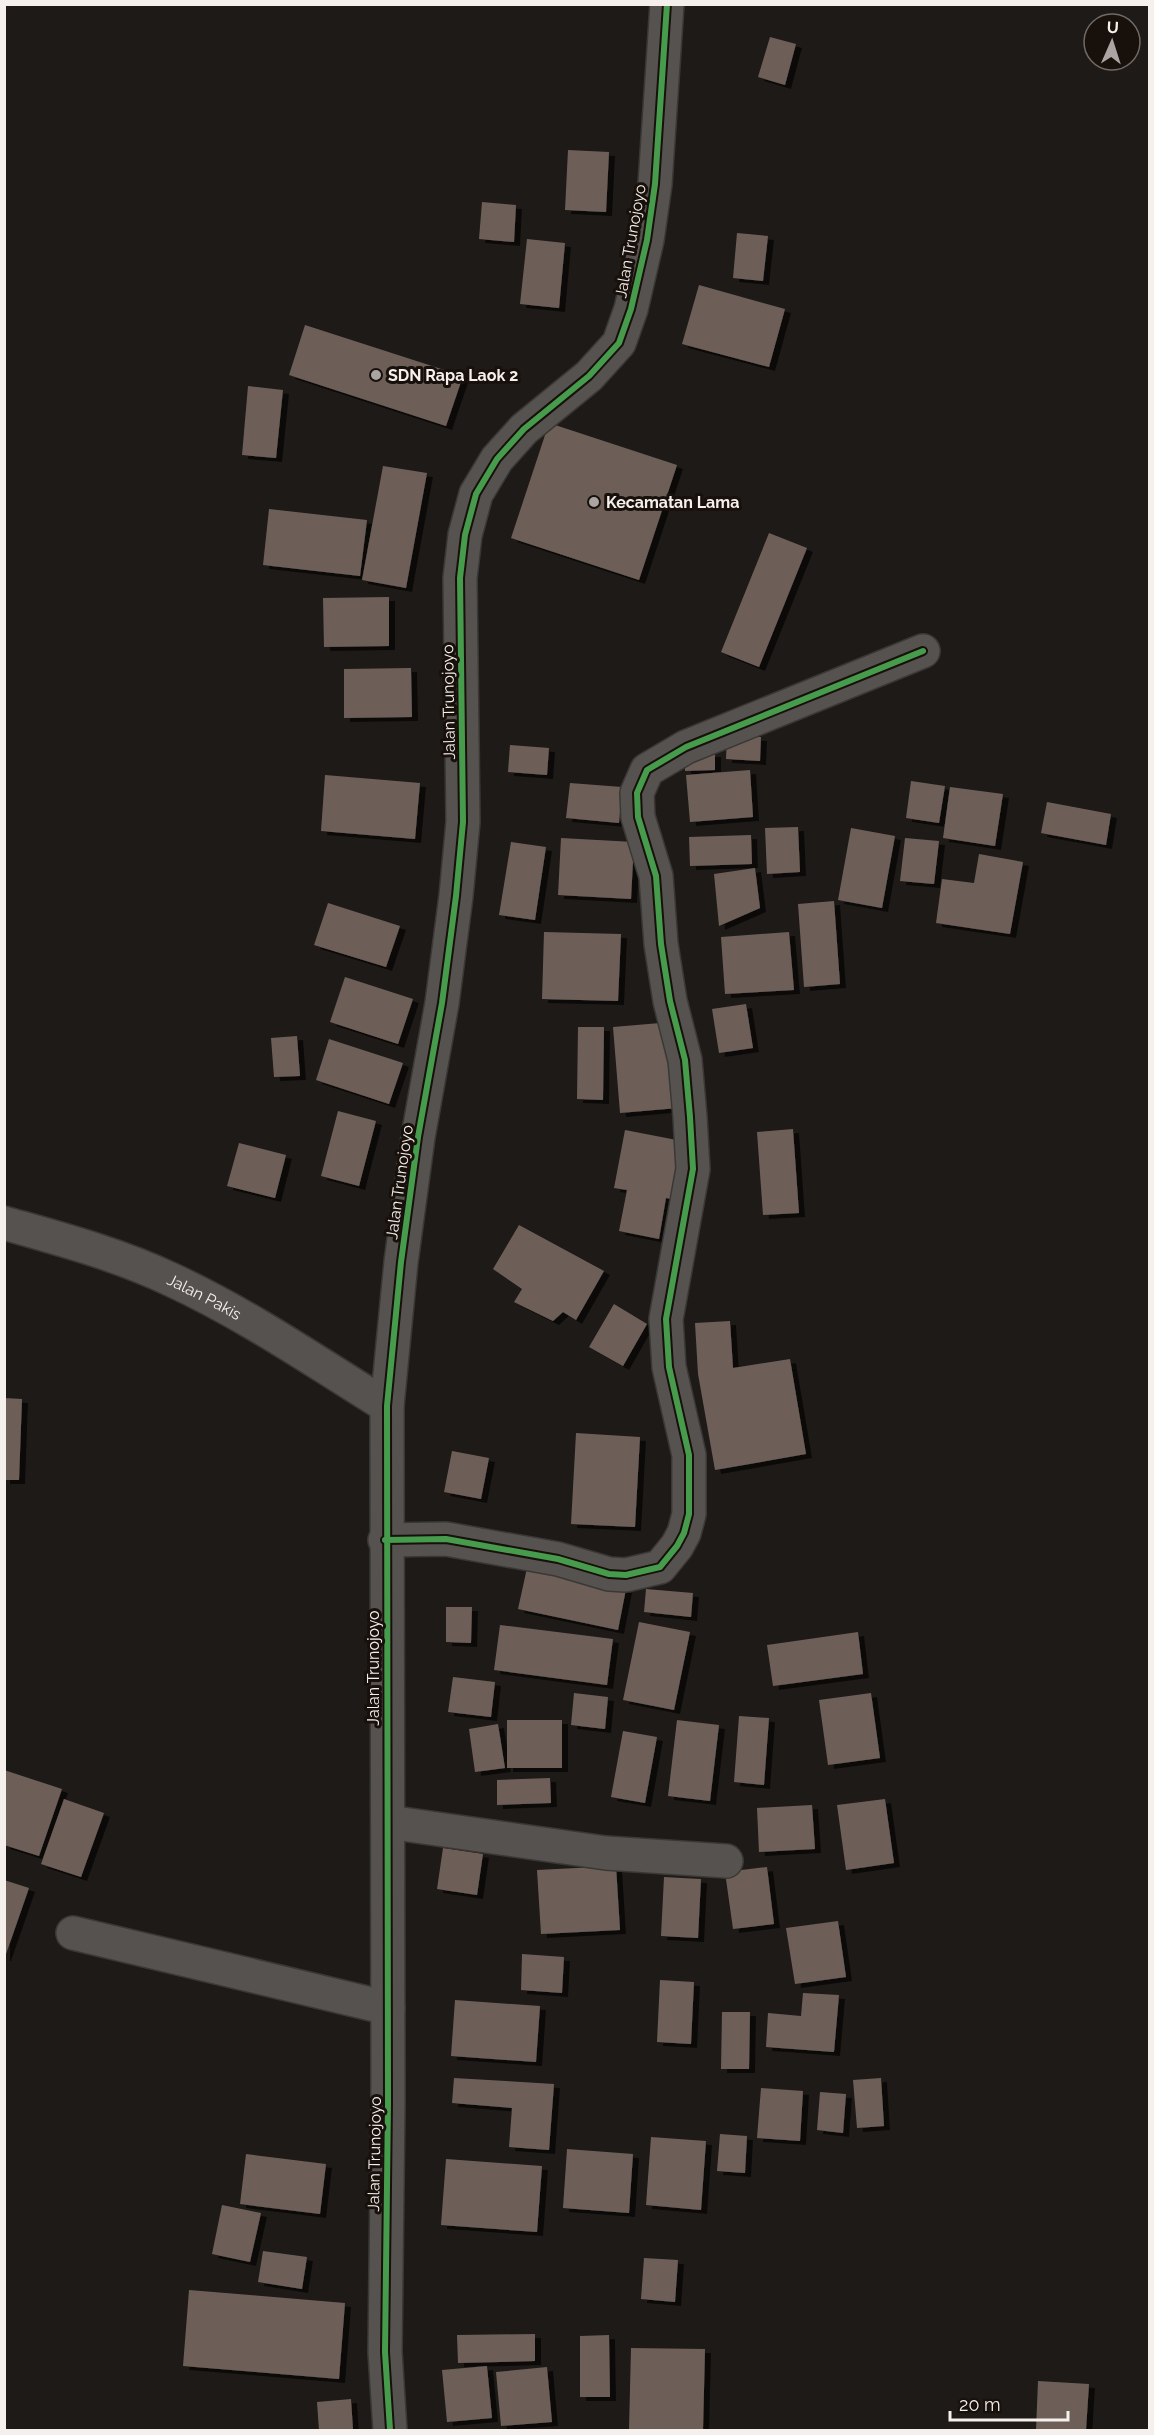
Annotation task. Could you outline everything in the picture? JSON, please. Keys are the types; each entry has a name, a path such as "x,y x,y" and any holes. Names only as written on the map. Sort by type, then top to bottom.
{"street":[{"name":"Jalan Trunojoyo","path":"390,2430 385,2352 388,2008 385,1540 387,1406 401,1262 418,1137 442,1003 463,822 460,578 465,535 476,494 497,459 524,429 589,376 619,343 631,309 647,240 655,184 667,4"},
{"path":"385,1540 446,1539 558,1559 609,1574 626,1575 660,1567 677,1546 684,1533 689,1514 689,1455 669,1367 666,1319 693,1170 691,1128 686,1060 670,1001 661,944 656,876 638,817 637,793 647,770 686,747 923,651"},
{"name":"Jalan Pakis","path":"4,1223 103,1252 170,1279 243,1317 387,1406"},
{"path":"388,1822 606,1853 726,1861"},
{"path":"73,1934 388,2008"}],"building":[{"path":"770,37 796,44 785,85 758,77"},
{"path":"568,150 609,152 606,212 565,210"},
{"path":"482,202 516,205 514,242 479,239"},
{"path":"737,233 768,236 763,281 733,278"},
{"path":"527,239 565,243 559,308 520,304"},
{"path":"699,285 785,309 769,367 682,344"},
{"name":"SDN Rapa Laok 2","path":"305,325 463,376 446,426 289,375"},
{"path":"248,386 283,390 276,458 242,455"},
{"name":"Kecamatan Lama","path":"549,423 677,465 639,580 511,538"},
{"path":"383,466 427,473 406,588 362,580"},
{"path":"269,509 367,520 360,576 263,565"},
{"path":"769,533 807,548 759,667 721,652"},
{"path":"389,597 389,646 324,647 323,598"},
{"path":"411,668 412,717 344,718 344,669"},
{"path":"727,735 761,737 760,761 726,759"},
{"path":"510,745 549,748 547,775 508,772"},
{"path":"685,753 715,753 715,770 685,771"},
{"path":"750,770 753,817 690,822 686,775"},
{"path":"325,775 420,783 415,839 321,831"},
{"path":"911,781 945,786 939,823 906,818"},
{"path":"570,783 622,787 619,823 566,818"},
{"path":"950,787 1003,794 995,846 943,838"},
{"path":"1047,802 1111,814 1106,845 1041,833"},
{"path":"798,827 800,872 767,874 765,828"},
{"path":"851,828 895,836 882,908 838,900"},
{"path":"751,835 752,864 690,866 689,837"},
{"path":"561,838 634,842 631,899 558,895"},
{"path":"905,838 939,841 934,884 900,881"},
{"path":"511,842 546,847 535,920 499,915"},
{"path":"979,854 1023,862 1010,934 936,923 942,879 974,883"},
{"path":"755,868 760,908 719,926 714,874"},
{"path":"834,901 840,984 804,987 798,904"},
{"path":"328,903 400,926 386,967 314,945"},
{"path":"544,932 621,934 618,1001 542,999"},
{"path":"789,932 794,990 725,994 721,937"},
{"path":"345,977 413,999 398,1044 330,1022"},
{"path":"746,1004 753,1048 719,1053 712,1009"},
{"path":"672,1022 678,1108 620,1113 613,1027"},
{"path":"578,1027 604,1027 603,1100 577,1099"},
{"path":"297,1036 300,1076 274,1077 271,1038"},
{"path":"329,1039 403,1063 389,1104 316,1080"},
{"path":"338,1111 376,1121 359,1186 321,1176"},
{"path":"793,1129 799,1213 763,1215 757,1132"},
{"path":"625,1130 687,1142 676,1200 666,1198 659,1239 619,1231 627,1190 614,1188"},
{"path":"239,1143 286,1155 275,1198 227,1186"},
{"path":"519,1225 604,1271 576,1320 563,1312 553,1321 514,1302 522,1289 493,1269"},
{"path":"614,1304 647,1324 623,1366 589,1347"},
{"path":"730,1321 733,1368 790,1359 806,1454 715,1470 698,1374 695,1323"},
{"path":"4,1398 22,1399 19,1480 4,1480"},
{"path":"576,1433 640,1437 635,1527 571,1524"},
{"path":"452,1451 489,1458 481,1499 444,1492"},
{"path":"527,1568 626,1589 618,1630 518,1609"},
{"path":"646,1589 693,1593 691,1617 644,1612"},
{"path":"446,1607 472,1607 471,1643 446,1642"},
{"path":"639,1622 690,1632 674,1710 623,1700"},
{"path":"500,1625 613,1639 607,1685 494,1670"},
{"path":"858,1632 863,1674 773,1686 767,1645"},
{"path":"453,1677 495,1682 491,1717 448,1712"},
{"path":"574,1693 608,1697 605,1729 571,1725"},
{"path":"871,1693 880,1758 828,1765 819,1700"},
{"path":"739,1716 769,1718 764,1785 734,1782"},
{"path":"507,1720 562,1720 562,1768 507,1768"},
{"path":"677,1720 719,1725 710,1801 668,1796"},
{"path":"498,1724 505,1768 475,1772 469,1729"},
{"path":"623,1731 657,1737 645,1803 611,1797"},
{"path":"4,1770 62,1789 39,1856 4,1845"},
{"path":"550,1778 551,1803 497,1805 497,1780"},
{"path":"64,1799 104,1813 81,1877 41,1864"},
{"path":"885,1799 894,1863 846,1870 837,1805"},
{"path":"812,1805 815,1849 759,1852 757,1808"},
{"path":"443,1848 483,1854 477,1895 437,1889"},
{"path":"616,1866 620,1930 541,1934 537,1870"},
{"path":"767,1867 774,1924 733,1929 725,1872"},
{"path":"664,1877 701,1879 698,1938 661,1936"},
{"path":"4,1880 29,1888 5,1957 4,1957"},
{"path":"838,1921 846,1977 795,1984 786,1928"},
{"path":"522,1954 564,1957 562,1993 521,1990"},
{"path":"660,1980 694,1982 691,2044 657,2042"},
{"path":"803,1993 839,1995 834,2052 766,2047 768,2013 801,2016"},
{"path":"455,2000 540,2006 536,2062 451,2056"},
{"path":"722,2012 750,2012 749,2069 721,2069"},
{"path":"454,2078 554,2084 549,2150 509,2147 512,2108 452,2103"},
{"path":"881,2078 884,2126 857,2128 853,2080"},
{"path":"761,2088 803,2091 800,2141 757,2138"},
{"path":"820,2092 846,2094 843,2133 817,2130"},
{"path":"720,2134 747,2136 745,2173 717,2171"},
{"path":"651,2137 706,2141 701,2210 646,2205"},
{"path":"567,2149 633,2154 629,2213 563,2208"},
{"path":"246,2154 326,2164 320,2214 240,2204"},
{"path":"446,2159 542,2166 537,2232 441,2225"},
{"path":"222,2205 261,2213 250,2262 212,2254"},
{"path":"263,2251 307,2257 302,2289 258,2282"},
{"path":"644,2258 678,2260 675,2302 641,2299"},
{"path":"189,2290 345,2303 339,2379 183,2366"},
{"path":"535,2334 535,2361 458,2363 457,2335"},
{"path":"609,2335 610,2397 580,2397 580,2336"},
{"path":"631,2348 705,2349 703,2430 629,2430"},
{"path":"487,2366 492,2418 447,2422 442,2370"},
{"path":"547,2367 552,2422 501,2426 496,2372"},
{"path":"1038,2381 1089,2384 1086,2430 1036,2430"},
{"path":"351,2399 353,2430 319,2430 317,2402"}],"cycle path":[{"path":"390,2430 385,2352 388,2103 387,1406 401,1262 418,1137 442,1003 463,822 460,578 465,535 476,494 497,459 524,429 589,376 619,343 631,309 647,240 655,184 667,4"},
{"path":"385,1540 446,1539 558,1559 609,1574 626,1575 660,1567 677,1546 684,1533 689,1514 689,1455 669,1367 666,1319 693,1169 685,1060 670,1001 661,944 656,876 638,817 637,793 647,770 686,747 923,651"}],"place":[{"name":"SDN Rapa Laok 2","path":"376,375"},
{"name":"Kecamatan Lama","path":"594,502"}]}
